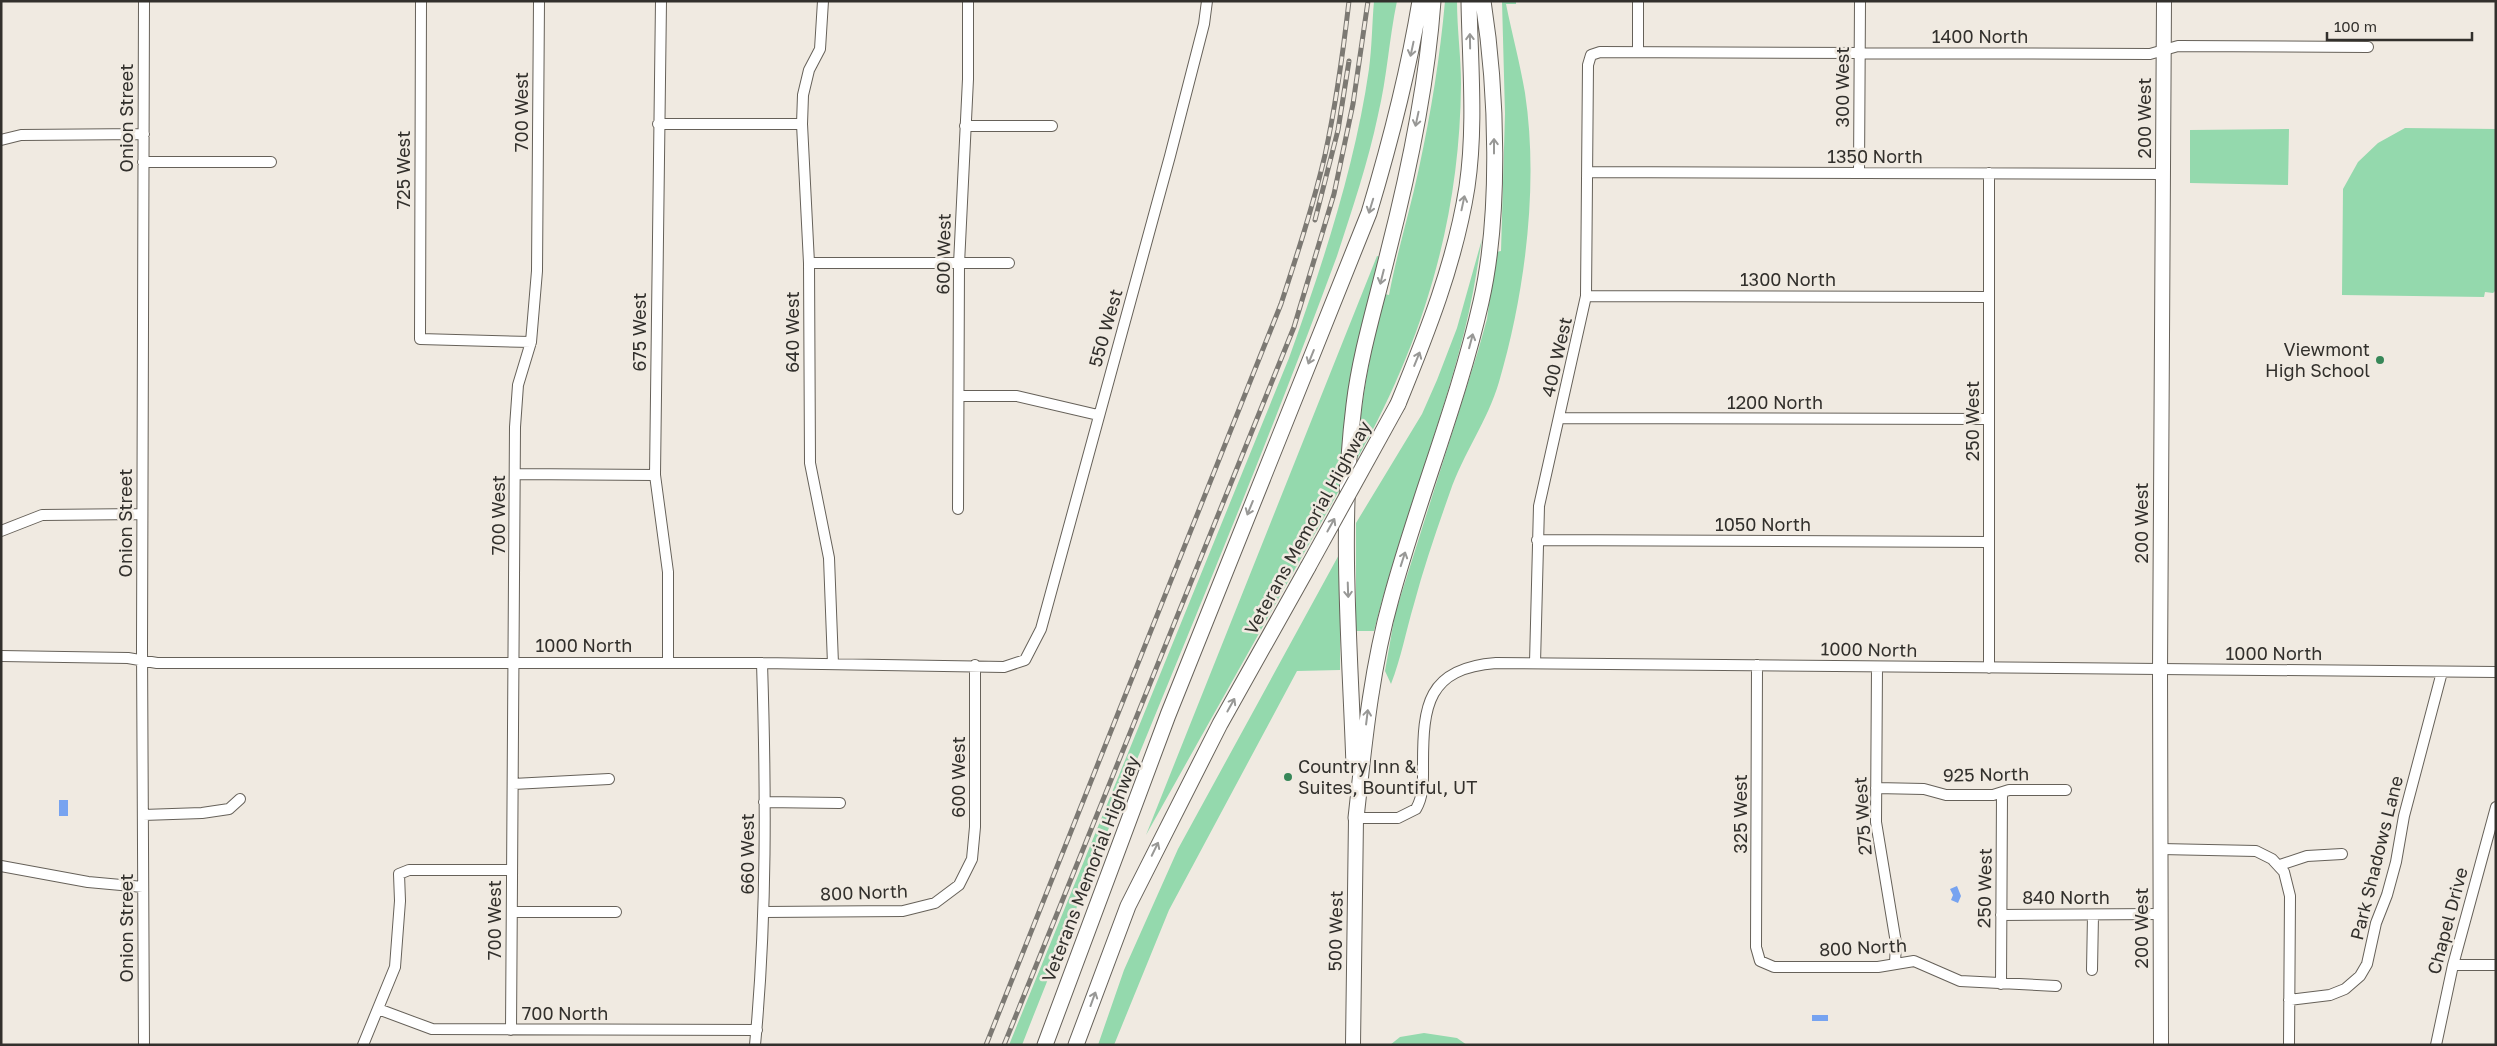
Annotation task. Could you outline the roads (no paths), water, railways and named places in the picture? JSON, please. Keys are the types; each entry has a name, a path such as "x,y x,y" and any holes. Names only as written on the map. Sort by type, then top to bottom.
{"highway":[{"name":"Veterans Memorial Highway","path":"1045,1045 1168,715 1369,213 1394,130 1413,46 1420,1"},
{"path":"1356,818 1348,579 1349,456 1354,404 1362,357 1392,236 1426,77 1433,1"},
{"name":"Veterans Memorial Highway","path":"1076,1045 1128,906 1149,862 1220,724 1398,404 1431,324 1451,263 1467,187 1472,129 1468,1"},
{"path":"1356,818 1369,703 1390,600 1458,389 1482,300 1493,201 1494,147 1487,28 1483,1"}],"main road":[{"name":"200 West","path":"2161,1045 2160,670 2164,1"},
{"name":"500 West","path":"1353,1045 1356,818"}],"street":[{"name":"Onion Street","path":"144,1 142,514 144,1045"},
{"name":"725 West","path":"421,1 420,339 531,342"},
{"name":"700 West","path":"511,1030 515,474 518,385 531,342 537,271 539,1"},
{"name":"675 West","path":"661,1 655,475 668,572 668,662"},
{"name":"640 West","path":"823,1 820,49 809,70 803,95 802,124 809,263 810,464 829,558 832,664"},
{"name":"600 West","path":"958,508 960,396 959,264 968,1"},
{"name":"550 West","path":"1025,660 1041,629 1166,174 1204,24 1207,1"},
{"path":"1638,1 1638,52"},
{"name":"300 West","path":"1859,173 1860,1"},
{"name":"1400 North","path":"1591,55 1600,52 2150,54 2178,46 2368,47"},
{"name":"400 West","path":"1535,663 1538,506 1560,418 1586,296 1588,64 1591,55"},
{"path":"658,124 802,124"},
{"path":"965,126 1052,126"},
{"path":"1,140 21,136 144,134"},
{"path":"143,162 271,162"},
{"name":"1350 North","path":"1587,172 2163,174"},
{"name":"250 West","path":"1989,174 1989,668"},
{"path":"809,263 1009,263"},
{"name":"1300 North","path":"1586,296 1989,297"},
{"path":"960,396 1017,396 1098,416"},
{"name":"1200 North","path":"1560,418 1989,420"},
{"path":"515,474 655,475"},
{"path":"1,531 42,515 142,514"},
{"name":"1050 North","path":"1537,540 1989,542"},
{"name":"1000 North","path":"1,656 122,657 156,663 668,662 1004,667 1025,660"},
{"name":"660 West","path":"755,1045 763,969 764,802 762,663"},
{"name":"1000 North","path":"1356,818 1398,818 1416,809 1423,793 1424,718 1432,696 1447,678 1461,670 1478,664 2496,672"},
{"name":"325 West","path":"1757,665 1756,947 1760,962"},
{"name":"600 West","path":"959,885 972,859 975,827 975,666"},
{"name":"275 West","path":"1877,667 1877,832 1896,943 1895,963"},
{"name":"Park Shadows Lane","path":"2289,1000 2330,995 2345,989 2360,976 2367,964 2376,923 2396,862 2404,816 2442,672"},
{"path":"513,784 609,780"},
{"name":"925 North","path":"1876,788 1924,788 1946,795 2002,793 2008,790 2066,790"},
{"name":"250 West","path":"2000,984 2002,793"},
{"path":"142,815 202,813 229,809 240,798"},
{"path":"764,802 840,803"},
{"name":"Chapel Drive","path":"2436,1045 2453,965 2494,822 2496,807"},
{"path":"2161,849 2256,851 2280,865 2287,880 2290,896 2289,1045"},
{"path":"2280,865 2307,856 2342,854"},
{"path":"1,866 88,882 143,887"},
{"path":"363,1045 395,967 400,900 399,874 408,870 512,870"},
{"name":"800 North","path":"764,912 903,911 935,903 959,885"},
{"path":"512,912 616,912"},
{"name":"840 North","path":"2001,915 2161,914"},
{"path":"2092,915 2092,970"},
{"name":"800 North","path":"1760,962 1774,967 1878,967 1914,961 1954,980 2056,986"},
{"path":"2453,965 2496,965"},
{"name":"700 North","path":"378,1009 432,1029 740,1028 757,1030"}],"water":[{"path":"59,800 68,800 68,816 59,816"},
{"path":"1957,886 1961,896 1958,903 1951,900 1953,895 1950,889"},
{"path":"1812,1015 1828,1015 1828,1021 1812,1021"}],"railway":[{"path":"986,1045 1281,304 1310,212 1325,155 1333,117 1349,1"},
{"path":"1004,1045 1294,327 1334,194 1353,104 1368,1"},
{"path":"1315,220 1338,130 1349,61"}],"place":[{"name":"Viewmont High School","path":"2380,360"},
{"name":"Country Inn & Suites, Bountiful, UT","path":"1288,777"}]}
